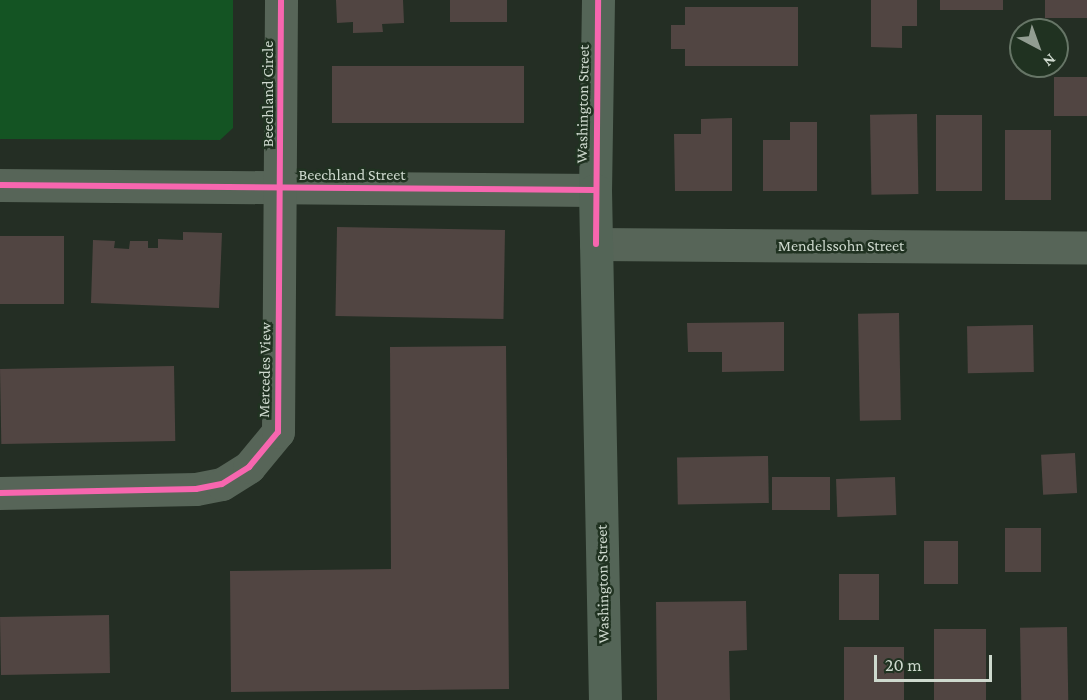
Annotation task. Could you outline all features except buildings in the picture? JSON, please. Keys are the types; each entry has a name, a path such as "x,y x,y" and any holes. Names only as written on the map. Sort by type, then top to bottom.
{"main road":[{"name":"Washington Street","path":"597,0 595,190 605,700"}],"street":[{"name":"Beechland Circle","path":"281,0 282,188"},
{"name":"Beechland Street","path":"0,185 595,190"},
{"name":"Mercedes View","path":"0,493 196,489 222,484 249,467 278,432 282,188"},
{"name":"Mendelssohn Street","path":"596,244 1087,247"}],"green space":[{"path":"0,0 233,0 233,128 220,140 0,139"}],"cycle path":[{"path":"0,493 196,489 222,484 249,467 278,432 281,0"},
{"path":"596,244 598,0"},
{"path":"0,185 595,190"}]}
